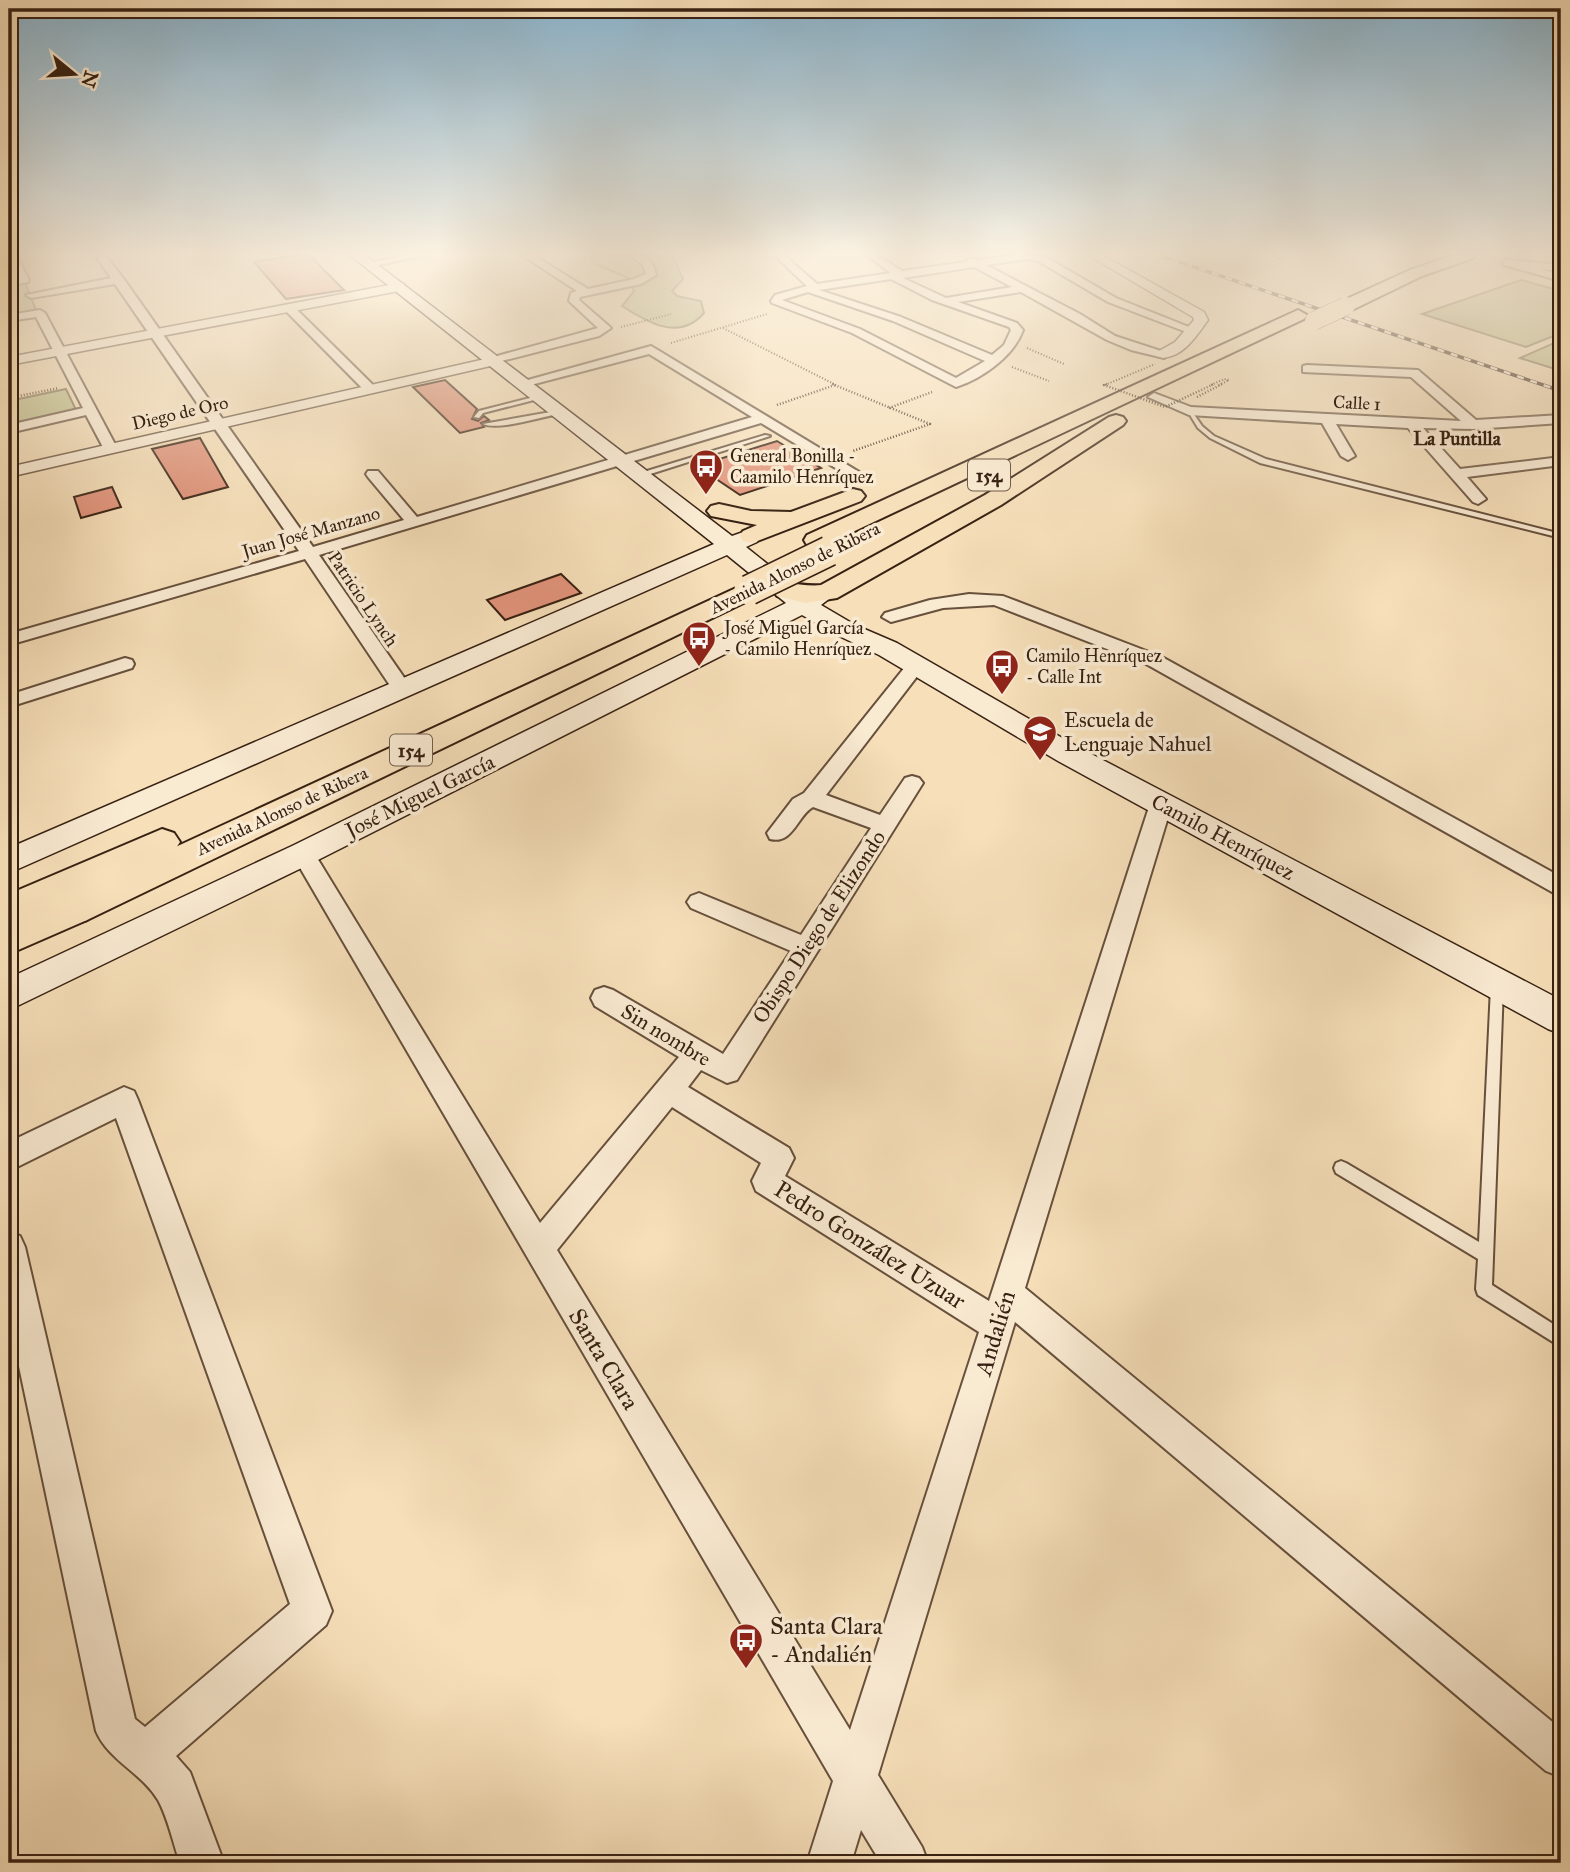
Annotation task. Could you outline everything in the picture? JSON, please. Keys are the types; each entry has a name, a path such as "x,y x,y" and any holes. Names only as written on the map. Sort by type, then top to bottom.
{"highway":[{"name":"Avenida Alonso de Ribera","path":"825,544 1114,400 1246,342"},
{"name":"Avenida Alonso de Ribera","path":"9,939 740,584 1149,399 1259,342"},
{"path":"1160,359 1188,366"},
{"path":"806,596 954,524 1149,399"},
{"path":"751,543 805,515 1114,400"},
{"path":"711,518 764,519 805,515"},
{"name":"Avenida Alonso de Ribera","path":"9,909 740,584"}],"main road":[{"name":"Camilo Henríquez","path":"470,342 494,361 532,401 562,412 633,467 751,543 846,630 888,649 1059,749 1561,1018"},
{"path":"683,566 698,548 711,518"},
{"name":"Camilo Henríquez","path":"751,543 806,596"},
{"path":"9,862 683,566 751,543"},
{"name":"José Miguel García","path":"9,995 303,854 806,596"}],"street":[{"path":"55,342 110,449"},
{"path":"9,361 106,342"},
{"name":"Patricio Lynch","path":"163,342 402,690"},
{"path":"323,342 370,389"},
{"name":"Diego de Oro","path":"9,472 494,361 560,342"},
{"path":"878,342 956,383 991,359 1009,342"},
{"path":"952,342 991,359"},
{"path":"1118,342 1160,359 1181,342"},
{"path":"532,401 651,350 862,478"},
{"path":"1307,369 1414,373 1474,425"},
{"name":"Calle 1","path":"1149,399 1189,411 1412,424 1474,425 1561,419"},
{"path":"9,429 90,410"},
{"name":"Juan José Manzano","path":"9,640 413,522 633,467 757,415"},
{"path":"1327,419 1348,456"},
{"path":"1412,424 1478,499"},
{"path":"1455,474 1561,461"},
{"path":"373,474 413,522"},
{"path":"891,617 944,601 975,597 997,600 1155,660 1561,888"},
{"path":"9,701 125,664"},
{"path":"778,833 801,804 813,798 916,666"},
{"name":"Obispo Diego de Elizondo","path":"727,1071 912,783"},
{"path":"813,798 884,825"},
{"name":"Andalién","path":"829,1863 1161,804"},
{"name":"Santa Clara","path":"303,854 906,1863"},
{"path":"699,902 806,947"},
{"name":"Sin nombre","path":"604,999 727,1071"},
{"path":"538,1249 698,1054"},
{"name":"Pedro González Uzuar","path":"669,1090 779,1158 767,1181 1002,1309"},
{"path":"9,1157 124,1100 312,1611 146,1754"},
{"path":"9,1247 117,1731 146,1754 175,1787 202,1863"},
{"path":"1002,1309 1561,1756"}],"lane":[{"path":"477,417 481,412 532,401"},
{"path":"486,424 526,416 532,401"},
{"path":"1189,411 1200,427 1212,437 1263,460 1561,536"},
{"path":"633,467 767,436"},
{"path":"1497,983 1484,1289 1561,1339"},
{"path":"1340,1168 1485,1255"}],"path":[{"path":"651,350 676,342"},
{"path":"751,342 835,385 930,424 830,459"},
{"path":"1025,342 1064,364"},
{"path":"991,359 1049,382"},
{"path":"1160,359 1104,385 1165,407 1224,379 1229,380 1197,397"},
{"path":"889,408 956,383"},
{"path":"9,398 77,384"},
{"path":"757,415 835,385"}],"green space":[{"path":"1511,342 1538,342 1526,347"},
{"path":"1556,342 1561,342 1561,371 1520,358"},
{"path":"66,389 77,412 9,427 9,401"}],"building":[{"path":"445,380 477,409 472,419 478,421 484,416 489,420 481,423 484,427 460,433 413,387"},
{"path":"200,438 228,487 183,499 152,449"},
{"path":"777,441 821,468 740,495 697,466"},
{"path":"112,487 121,507 81,518 74,497"},
{"path":"561,574 581,593 505,620 487,600"}],"railway":[{"path":"1417,342 1561,391"}],"place":[{"name":"General Bonilla - Caamilo Henríquez","path":"706,496"},
{"name":"José Miguel García - Camilo Henríquez","path":"699,668"},
{"name":"Camilo Henríquez - Calle Int","path":"1002,696"},
{"name":"Escuela de Lenguaje Nahuel","path":"1040,762"},
{"name":"Santa Clara - Andalién","path":"746,1670"}],"district":[{"name":"La Puntilla","path":"1457,438"}]}
